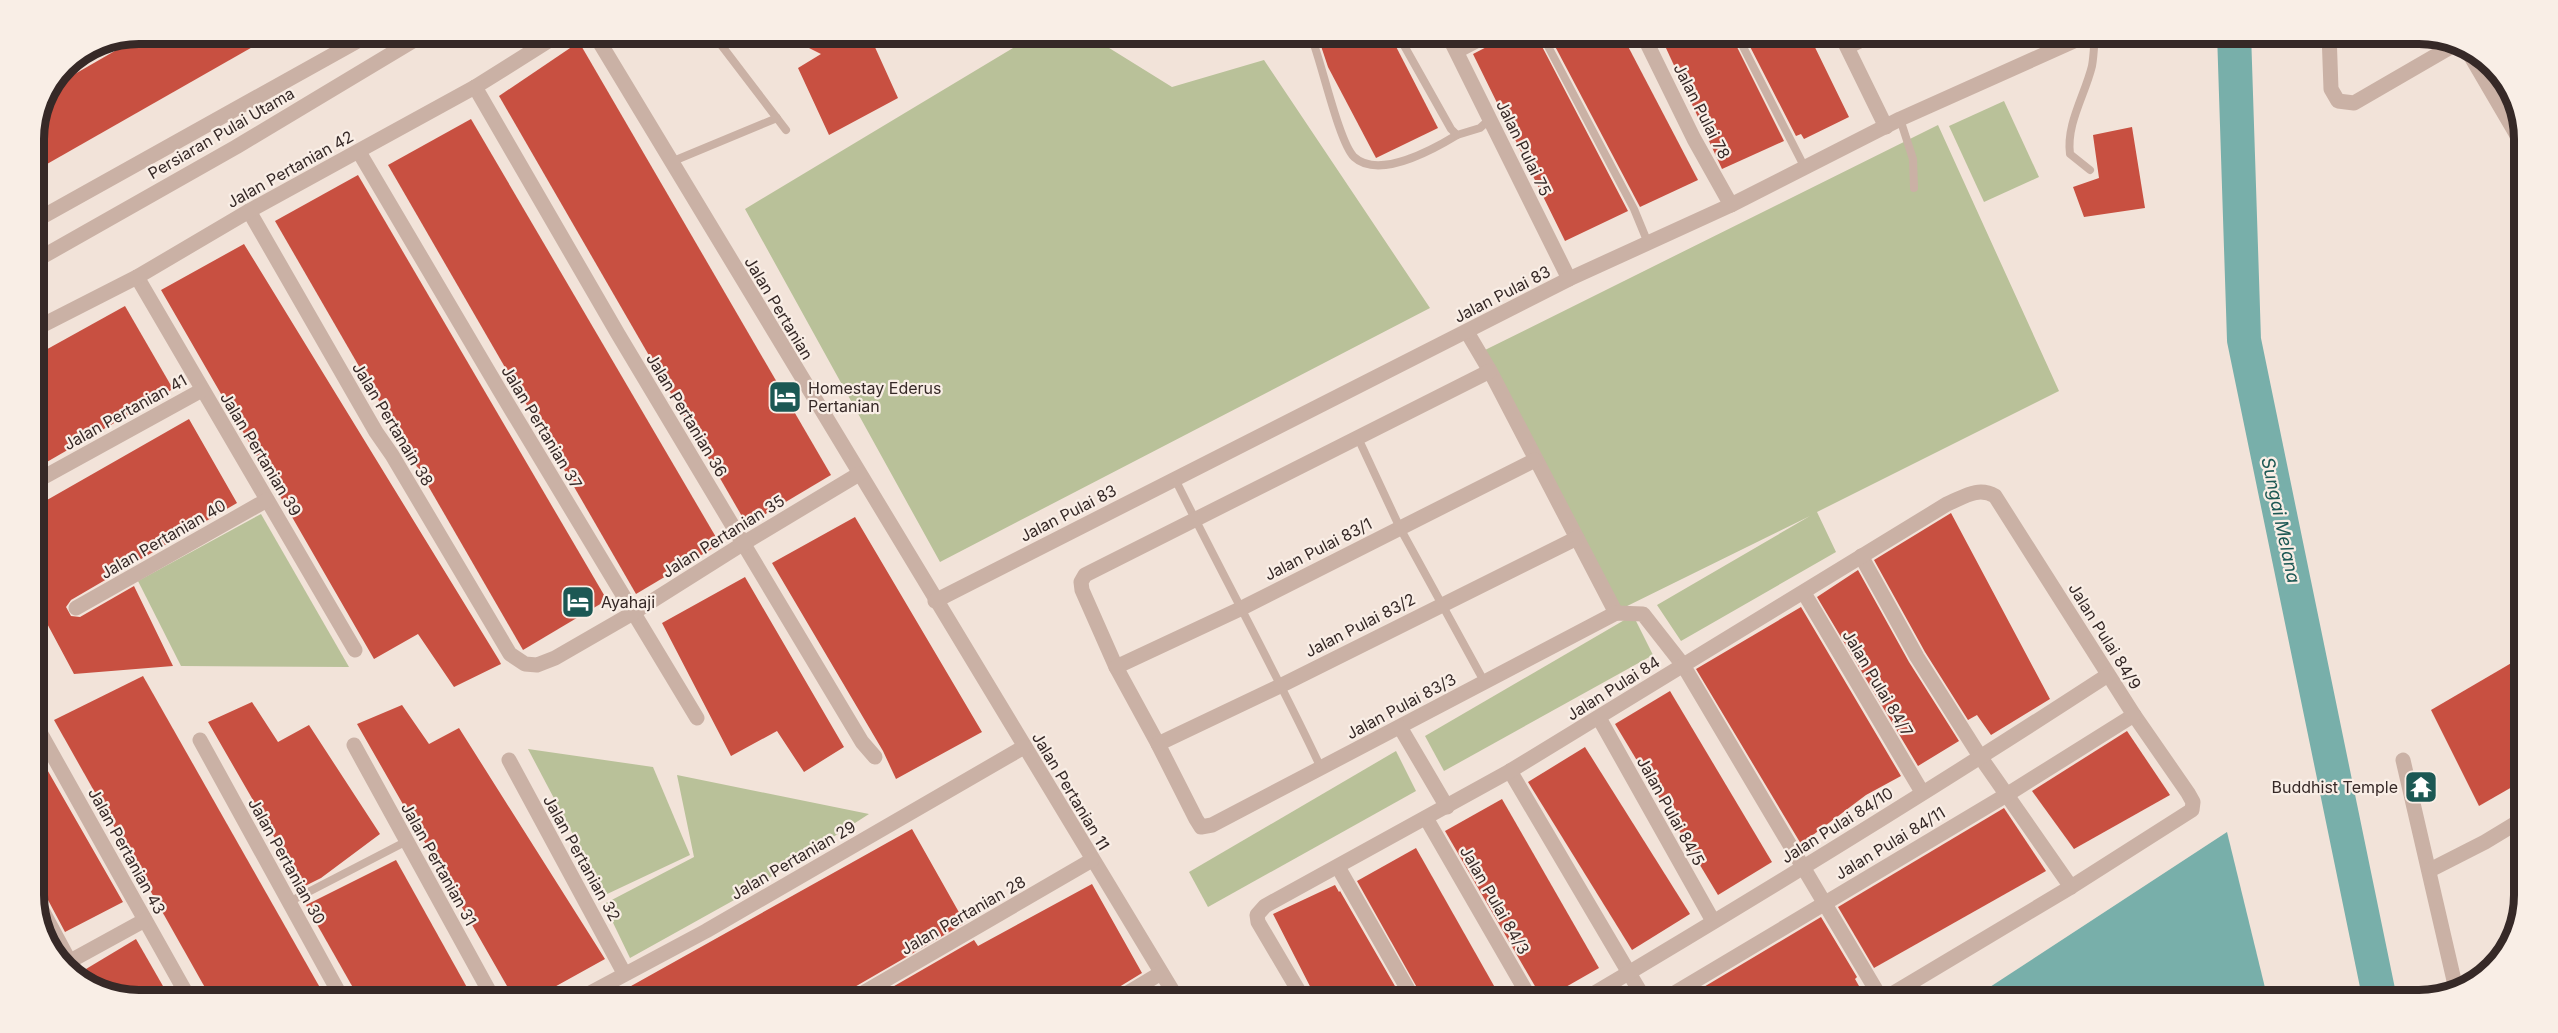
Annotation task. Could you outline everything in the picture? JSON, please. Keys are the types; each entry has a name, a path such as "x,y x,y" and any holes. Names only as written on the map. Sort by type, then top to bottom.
{"street":[{"name":"Persiaran Pulai Utama","path":"44,216 354,43"},
{"name":"Persiaran Pulai Utama","path":"44,256 236,147 409,43"},
{"name":"Jalan Pertanian 42","path":"44,324 137,277 249,211 475,87 545,43"},
{"name":"Jalan Pertanian","path":"600,43 935,601"},
{"name":"Jalan Pulai 75","path":"1451,43 1569,279"},
{"name":"Jalan Pulai 78","path":"1647,43 1731,205"},
{"path":"1845,43 1886,127"},
{"name":"Jalan Pulai 83","path":"935,601 1569,279 1731,205 1900,119 2071,43"},
{"path":"2329,43 2331,89 2338,101 2354,103 2450,49"},
{"path":"2476,62 2510,111"},
{"name":"Jalan Pertanian 36","path":"475,87 618,334 862,742 875,757"},
{"name":"Jalan Pertanian 37","path":"359,152 697,718"},
{"name":"Jalan Pertanain 38","path":"249,211 359,403 510,654"},
{"name":"Jalan Pertanian 39","path":"137,277 355,650"},
{"path":"1467,332 1490,371 1616,613 1643,614 1683,665 1876,990"},
{"path":"1158,744 1116,667 1082,590 1081,582 1085,575 1490,371"},
{"name":"Jalan Pertanian 41","path":"44,477 202,390"},
{"name":"Jalan Pulai 83/1","path":"1116,667 1240,609 1535,460"},
{"name":"Jalan Pertanian 35","path":"510,654 525,664 537,665 633,613 859,474"},
{"name":"Jalan Pulai 84","path":"1298,990 1258,922 1257,915 1265,906 1510,771 1947,504 1980,490 1986,491"},
{"name":"Jalan Pulai 84/9","path":"1986,491 1995,496 2133,715 2193,802 2192,810 2071,888"},
{"name":"Jalan Pertanian 40","path":"76,608 267,500"},
{"name":"Jalan Pulai 83/2","path":"1158,744 1577,538"},
{"path":"1861,556 1917,657 1980,758 2008,794 2071,888 1899,990"},
{"name":"Jalan Pulai 84/7","path":"1804,593 1922,792"},
{"name":"Jalan Pertanian 11","path":"935,601 1172,990"},
{"name":"Jalan Pulai 83/3","path":"1158,744 1201,827 1212,825 1616,613"},
{"name":"Jalan Pulai 84/10","path":"1600,990 1803,868 2108,675"},
{"name":"Jalan Pulai 84/11","path":"1680,990 2008,794 2133,715"},
{"name":"Jalan Pulai 84/5","path":"1599,718 1713,921"},
{"path":"1400,727 1447,807"},
{"name":"Jalan Pertanian 43","path":"44,740 184,990"},
{"name":"Jalan Pertanian 30","path":"200,740 337,990"},
{"name":"Jalan Pertanian 31","path":"354,745 405,842 489,990"},
{"name":"Jalan Pertanian 29","path":"596,990 706,931 1024,747"},
{"name":"Jalan Pertanian 32","path":"509,760 624,974"},
{"path":"2403,760 2455,982"},
{"path":"1510,771 1639,990"},
{"name":"Jalan Pulai 84/3","path":"1426,818 1526,990"},
{"path":"2430,870 2514,824"},
{"name":"Jalan Pertanian 28","path":"868,990 1092,860"},
{"path":"1338,867 1408,990"},
{"path":"71,962 145,920"},
{"path":"1133,990 1161,973"}],"lane":[{"path":"720,43 786,130"},
{"path":"1313,43 1345,140 1354,156 1372,165 1392,165 1457,135 1480,128 1490,119"},
{"path":"1403,43 1451,129 1457,135"},
{"path":"1457,55 1480,43"},
{"path":"1546,43 1634,209 1648,243"},
{"path":"1741,43 1805,168"},
{"path":"1849,50 1864,43"},
{"path":"2090,170 2070,154 2069,146 2070,133 2092,66 2093,43"},
{"path":"671,162 777,118"},
{"path":"1900,119 1913,159 1914,188"},
{"path":"1358,438 1400,528 1485,683"},
{"path":"1175,479 1240,609 1282,685 1321,768"},
{"path":"289,902 405,842"},
{"path":"45,912 63,952"}],"green space":[{"path":"1021,43 1101,43 1172,87 1264,60 1430,308 940,562 745,209"},
{"path":"2004,101 2039,177 1984,202 1949,126"},
{"path":"1938,125 2059,391 1817,512 1836,552 1681,641 1657,605 1810,516 1617,611 1485,350"},
{"path":"261,514 349,667 181,666 138,581"},
{"path":"1633,615 1653,655 1444,771 1425,736"},
{"path":"528,749 653,767 690,855 605,895"},
{"path":"1396,751 1416,791 1208,907 1189,872"},
{"path":"677,775 869,814 736,899 630,958 604,904 694,857"}],"water":[{"path":"2227,832 2266,990 1985,990"}],"building":[{"path":"259,43 44,166 45,120 51,102 63,81 126,44"},
{"path":"580,43 831,475 747,525 499,96"},
{"path":"799,43 873,43 898,98 829,135 798,68 821,54"},
{"path":"1320,43 1394,43 1438,128 1376,158 1328,67"},
{"path":"1494,43 1540,43 1628,211 1565,241 1473,54"},
{"path":"1553,43 1626,43 1698,180 1640,207"},
{"path":"1664,43 1735,43 1784,141 1722,169"},
{"path":"1748,43 1813,43 1849,117 1804,139 1801,134 1796,136"},
{"path":"471,119 720,544 636,594 388,165"},
{"path":"2132,127 2145,208 2084,217 2073,187 2099,178 2093,135"},
{"path":"358,175 607,600 523,650 275,221"},
{"path":"244,244 501,664 454,687 418,634 374,659 161,290"},
{"path":"125,306 173,389 44,464 44,351"},
{"path":"189,419 237,503 71,600 66,607 71,616 80,617 134,586 173,666 74,674 44,618 44,502"},
{"path":"1951,513 2050,699 1991,735 1977,715 1968,720 1925,652 1874,560"},
{"path":"855,517 982,732 896,779 883,751 772,563"},
{"path":"1858,570 1909,662 1959,741 1918,766 1817,597"},
{"path":"745,577 844,747 804,772 777,731 731,756 662,623"},
{"path":"1801,607 1901,776 1866,795 1801,844 1696,669"},
{"path":"2514,662 2514,786 2479,806 2431,710"},
{"path":"143,676 321,990 206,990 54,720"},
{"path":"1670,691 1772,862 1718,895 1615,724"},
{"path":"252,702 278,742 309,725 380,834 321,878 303,887 208,722"},
{"path":"402,705 429,744 459,728 605,959 549,990 509,990 357,724"},
{"path":"2127,731 2170,795 2074,849 2032,791"},
{"path":"1585,747 1690,914 1632,950 1528,782"},
{"path":"44,764 123,902 65,932 44,892"},
{"path":"1502,799 1599,968 1560,990 1537,990 1445,831"},
{"path":"2004,808 2046,871 1874,968 1838,907"},
{"path":"912,829 965,923 849,990 624,990"},
{"path":"1416,848 1496,990 1418,990 1357,881"},
{"path":"396,860 468,990 354,990 306,905"},
{"path":"1092,884 1142,973 1114,990 887,990 974,940 978,946"},
{"path":"1335,885 1397,990 1312,990 1273,914"},
{"path":"1821,917 1857,977 1855,979 1859,986 1852,990 1699,990"},
{"path":"136,939 165,990 120,988 96,980 86,969"}],"waterway":[{"name":"Sungai Melana","path":"2234,43 2244,340 2378,990"}],"place":[{"name":"Homestay Ederus Pertanian","path":"785,397"},
{"name":"Ayahaji","path":"578,602"},
{"name":"Buddhist Temple","path":"2421,787"}]}
